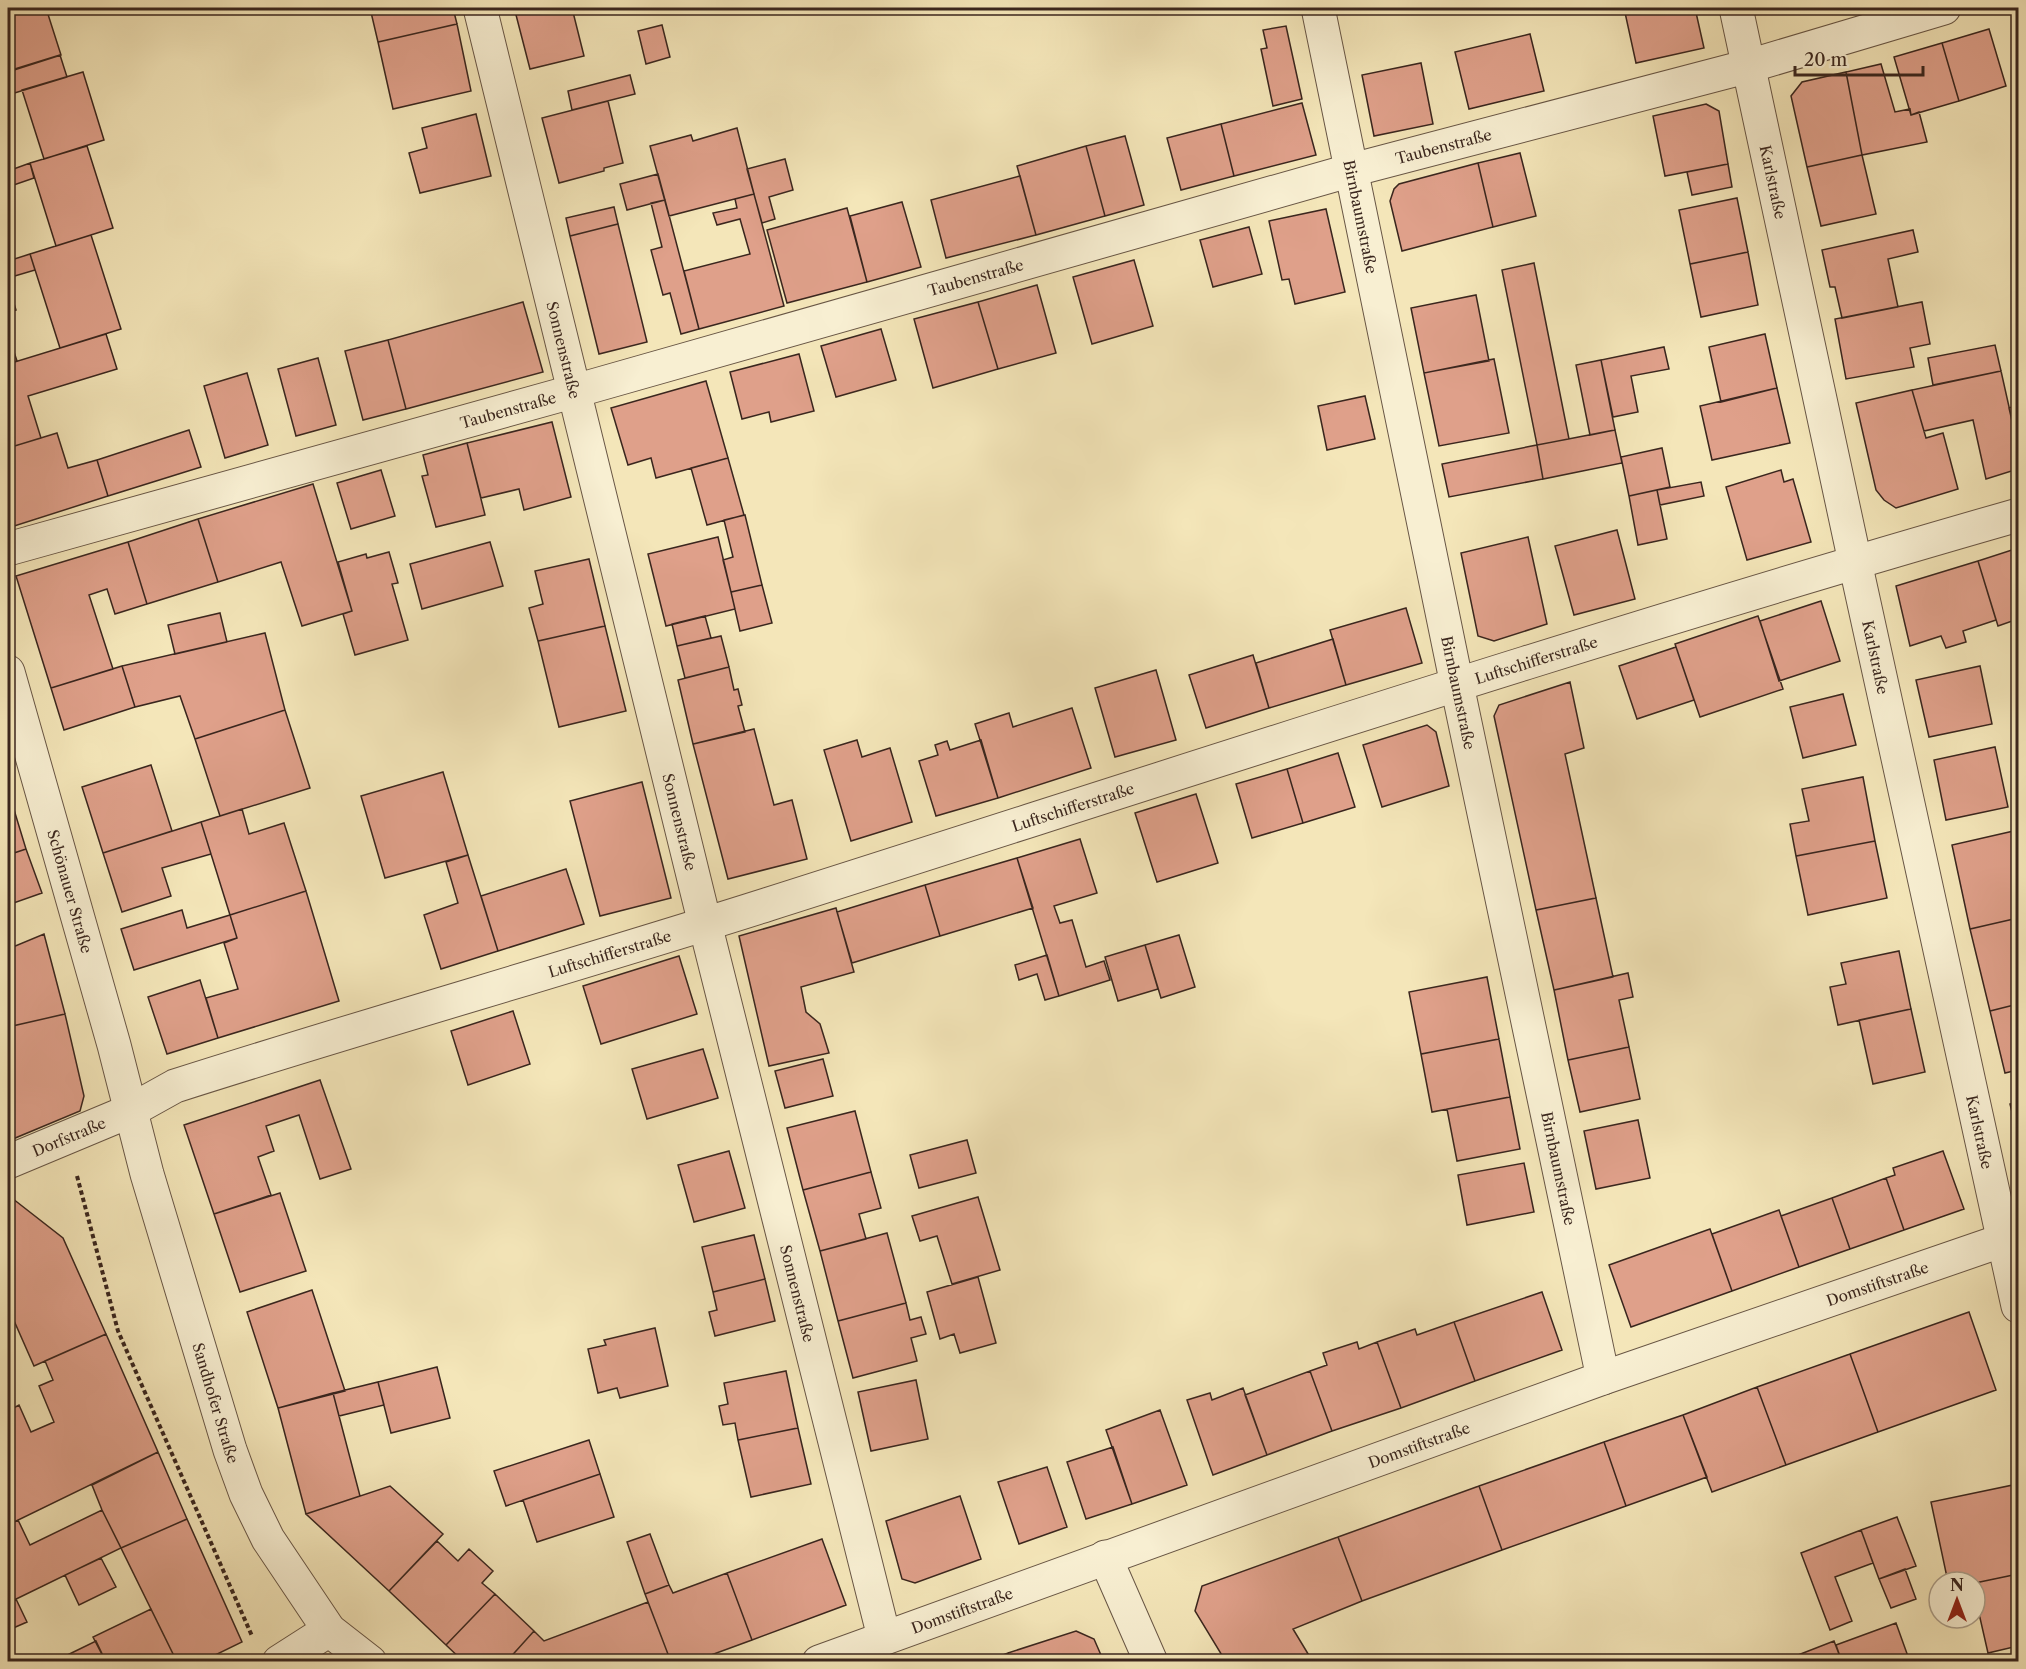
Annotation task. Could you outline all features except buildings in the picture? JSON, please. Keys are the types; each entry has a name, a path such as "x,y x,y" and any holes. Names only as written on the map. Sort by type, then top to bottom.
{"street":[{"name":"Sonnenstraße","path":"480,8 705,924 884,1637"},
{"name":"Birnbaumstraße","path":"1318,8 1603,1378"},
{"name":"Karlstraße","path":"1736,8 1855,561 2012,1237 2019,1306"},
{"name":"Taubenstraße","path":"8,549 575,391 1352,170 1749,66 1944,8"},
{"name":"Luftschifferstraße","path":"130,1111 185,1083 705,924 1855,561 2019,515"},
{"name":"Schönauer Straße","path":"8,672 114,1045 130,1111"},
{"name":"Dorfstraße","path":"8,1162 130,1111"},
{"name":"Sandhofer Straße","path":"130,1111 226,1438 246,1494 268,1539 329,1630 369,1662"},
{"name":"Domstiftstraße","path":"819,1662 1603,1378 2012,1237"},
{"path":"1104,1557 1151,1662"},
{"path":"279,1662 329,1630"}],"path":[{"path":"66,1138 118,1331 254,1640"}]}
